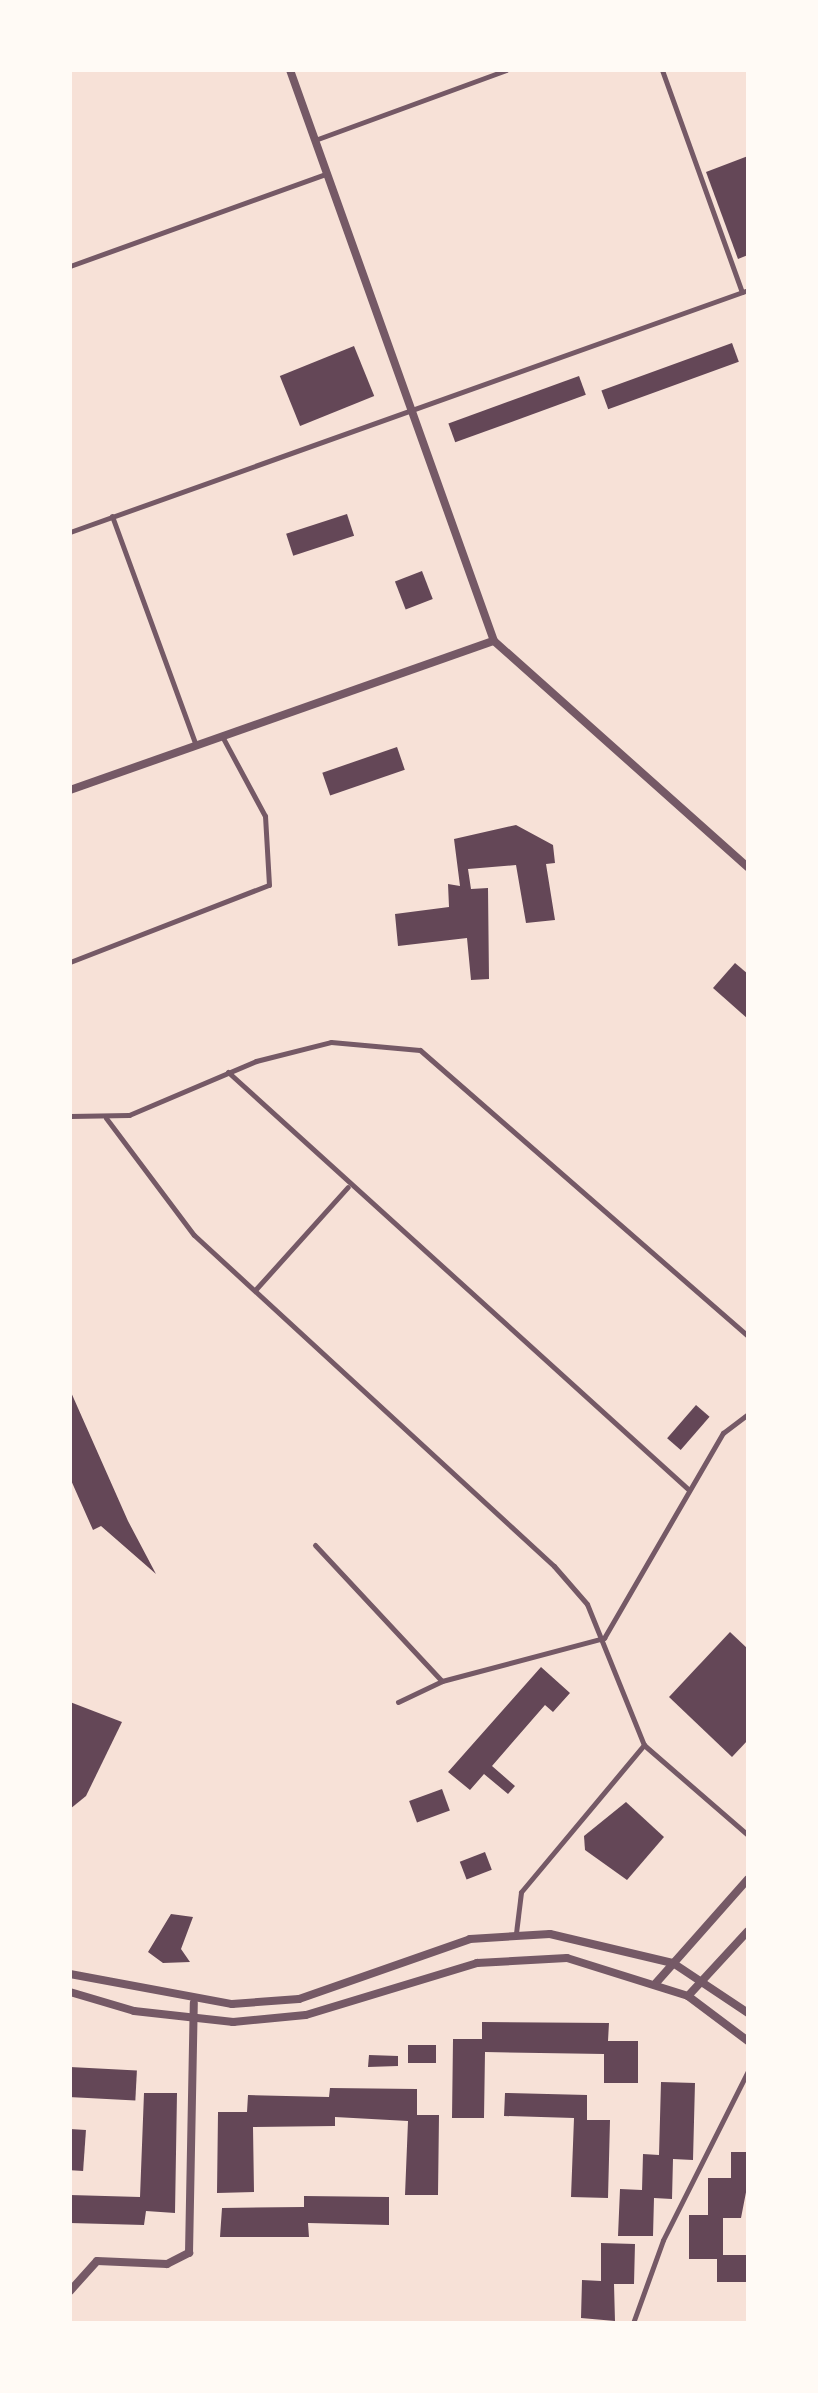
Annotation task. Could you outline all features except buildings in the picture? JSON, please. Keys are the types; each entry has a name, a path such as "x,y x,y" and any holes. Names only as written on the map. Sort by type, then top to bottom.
{"street":[{"path":"290,70 494,641 748,867"},
{"path":"315,140 506,70"},
{"path":"70,532 745,292 662,70"},
{"path":"70,266 327,174"},
{"path":"112,516 196,745"},
{"path":"70,790 494,641"},
{"path":"70,962 248,897 269,885 265,816 222,736"},
{"path":"70,1116 106,1118 228,1072 350,1045 420,1050 748,1336"},
{"path":"228,1072 348,1187 688,1489"},
{"path":"106,1118 194,1235 554,1566 604,1638 644,1746 748,1834"},
{"path":"256,1289 348,1187"},
{"path":"398,1702 442,1681 604,1638 723,1433 748,1414"},
{"path":"315,1545 442,1681"},
{"path":"516,1933 521,1892 644,1746"},
{"path":"656,1982 748,1878"},
{"path":"688,1996 748,1931"},
{"path":"70,1974 194,2003 299,1999 470,1939 516,1933 673,1962 705,1976 748,2014"},
{"path":"70,1992 192,2021 306,2015 526,1955 608,1964 656,1982 688,1996 748,2040"},
{"path":"70,2292 97,2261 167,2264 189,2253 194,2003"},
{"path":"632,2323 748,2071"}]}
